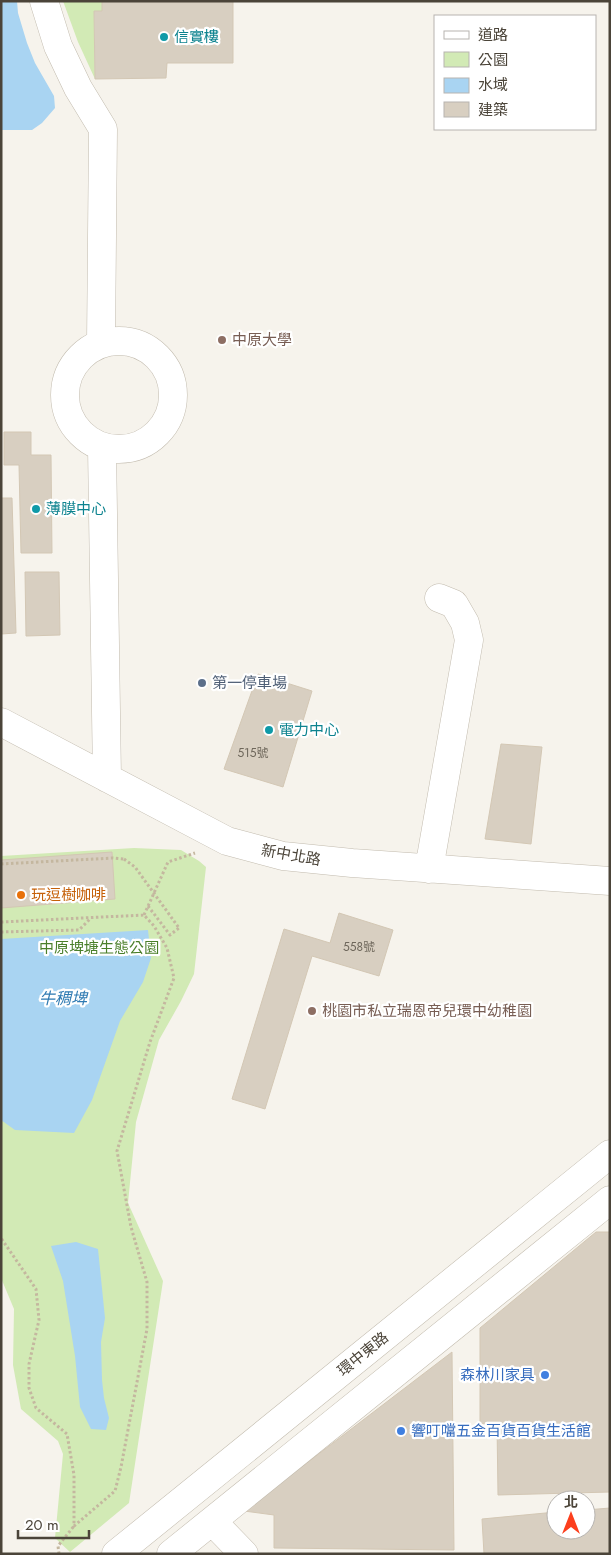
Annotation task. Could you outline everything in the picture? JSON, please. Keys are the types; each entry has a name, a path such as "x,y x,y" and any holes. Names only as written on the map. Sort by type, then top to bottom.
{"street":[{"path":"44,1 58,46 78,88 103,129 101,344"},
{"path":"113,341 131,342 148,349 162,361 171,376 174,393 172,411 164,426 152,439 136,447 119,450 102,447 85,438 73,425 66,408 65,390 70,372 80,357 101,344 113,341"},
{"path":"102,447 107,778"},
{"path":"430,868 469,640 465,623 454,604 440,598"},
{"name":"新中北路","path":"1,722 227,841 283,856 352,863 610,881"},
{"name":"環中東路","path":"116,1554 610,1154"},
{"path":"172,1554 610,1200"},
{"path":"212,1521 244,1554"}],"path":[{"path":"144,915 168,862 198,852"},
{"path":"1,864 124,859 135,867 179,928 170,935 148,906"},
{"path":"1,922 144,915"},
{"path":"60,1554 58,1546 74,1526 115,1490 147,1329 147,1282 131,1227 117,1151 150,1042 174,978 167,948 154,926 144,915"},
{"path":"1,932 79,930 92,918"},
{"path":"1,1238 36,1289 39,1320 29,1364 29,1388 36,1408 68,1434 74,1475 74,1526"}],"green space":[{"path":"63,1 102,1 102,11 94,12 95,79 78,42"},
{"name":"中原埤塘生態公園","path":"134,848 181,850 206,867 194,974 159,1040 136,1122 128,1203 163,1281 129,1503 70,1552 55,1538 63,1454 58,1441 21,1409 13,1365 14,1309 1,1278 1,856"}],"water":[{"path":"1,1 17,1 18,13 27,43 35,63 54,96 55,108 42,123 32,130 1,130"},
{"name":"牛稠埤","path":"148,930 151,958 143,982 120,1021 92,1100 74,1133 15,1130 1,1120 1,939"},
{"path":"76,1242 98,1249 105,1318 101,1342 102,1380 109,1418 106,1430 91,1429 80,1407 75,1356 63,1281 51,1246"}],"building":[{"name":"信實樓","path":"102,1 233,1 233,63 167,63 166,78 95,79 94,11 102,11"},
{"name":"薄膜中心","path":"4,432 31,432 31,455 51,455 52,553 21,553 19,465 4,465"},
{"name":"薄膜中心","path":"1,498 12,498 16,633 1,634"},
{"path":"25,572 59,572 60,635 26,636"},
{"name":"電力中心","path":"258,674 312,691 283,787 224,769"},
{"path":"501,744 542,747 531,844 485,839"},
{"path":"112,852 115,899 1,908 1,860"},
{"path":"339,913 393,930 379,976 312,956 265,1109 232,1099 284,929 330,943"},
{"name":"森林川家具","path":"596,1232 610,1232 610,1492 596,1492 596,1490 546,1490 546,1494 498,1495 497,1423 480,1424 480,1328"},
{"name":"響叮噹五金百貨百貨生活館","path":"452,1352 454,1550 274,1548 274,1515 244,1511"},
{"path":"610,1508 610,1554 484,1554 482,1519 546,1513 546,1540 596,1540 596,1509"}],"place":[{"name":"信實樓","path":"164,37"},
{"name":"中原大學","path":"222,340"},
{"name":"薄膜中心","path":"36,509"},
{"name":"第一停車場","path":"202,683"},
{"name":"電力中心","path":"269,730"},
{"name":"玩逗樹咖啡","path":"21,895"},
{"name":"桃園市私立瑞恩帝兒環中幼稚園","path":"312,1011"},
{"name":"森林川家具","path":"545,1375"},
{"name":"響叮噹五金百貨百貨生活館","path":"401,1431"}]}
